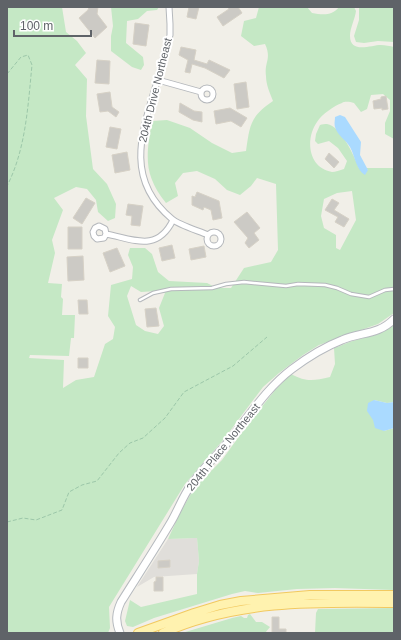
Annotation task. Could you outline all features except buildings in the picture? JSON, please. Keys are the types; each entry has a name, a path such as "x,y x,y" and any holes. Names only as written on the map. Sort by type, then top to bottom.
{"main road":[{"path":"138,633 194,613 220,605 241,601 310,595 394,595"},
{"path":"164,633 221,614 267,606 314,602 394,603"}],"street":[{"name":"204th Drive Northeast","path":"169,7 170,34 145,122 140,155 140,166 150,194 173,220 208,236"},
{"path":"158,80 201,92"},
{"path":"106,234 143,242 150,242 162,235 169,228 173,220"},
{"name":"204th Place Northeast","path":"120,633 116,621 117,611 121,602 174,517 182,498 191,484 222,451 259,402 274,385 292,370 326,347 343,339 380,330 394,319"}],"lane":[{"path":"140,300 153,293 171,289 212,288 226,284 244,282 286,286 298,284 325,285 351,294 369,297 385,290 394,289"}],"path":[{"path":"7,74 21,57 28,55 32,65 25,132 12,176 7,186"},
{"path":"7,522 23,518 36,520 62,510 69,492 82,485 97,481 118,453 130,443 142,438 165,418 184,392 233,366 268,337"}],"shaded area":[{"path":"197,538 199,561 197,574 154,577 137,587 168,539"}],"green space":[{"path":"7,7 62,7 66,32 77,41 86,53 75,65 87,79 86,116 93,169 107,184 116,204 115,218 108,221 98,212 96,200 87,189 76,187 54,198 63,210 52,240 55,253 48,283 62,284 62,315 75,315 74,338 71,338 69,356 30,355 29,358 64,360 63,388 76,380 94,377 105,344 113,339 115,327 108,316 111,285 132,279 133,267 128,255 130,248 145,248 152,254 158,272 169,281 207,283 217,288 231,288 244,268 271,262 278,250 276,184 257,178 251,186 240,195 227,190 215,179 197,171 183,173 175,183 178,196 166,203 153,183 148,164 148,144 152,121 167,120 190,128 212,143 232,153 246,151 252,122 265,107 273,101 266,79 268,57 267,49 265,44 254,46 241,36 244,21 256,18 259,7 307,7 312,13 324,14 333,12 339,7 354,7 356,11 350,36 353,45 357,47 381,45 394,47 394,139 385,134 385,123 390,111 390,100 383,94 371,95 367,109 361,112 354,103 343,102 322,116 313,129 310,144 311,152 318,165 324,169 332,172 344,169 347,161 338,148 329,141 318,144 315,141 320,125 327,124 337,130 342,136 359,168 368,170 366,168 394,168 394,313 378,324 319,345 279,373 263,387 224,439 185,484 109,607 110,628 108,633 7,633","holes":["352,191 356,220 340,250 336,248 336,235 324,228 321,216 324,199 337,193","131,286 141,292 157,291 165,293 159,308 164,326 158,334 145,331 136,325 127,296"]},
{"path":"111,7 159,7 157,10 147,11 138,19 127,21 126,43 143,57 144,65 141,70 132,67 111,51 113,26"},
{"path":"359,7 394,7 394,42 356,42 354,36 359,20"},
{"path":"394,324 394,402 387,403 374,400 384,431 394,428 394,590 335,588 297,589 258,593 245,591 154,618 133,627 127,626 125,621 130,600 141,607 197,594 197,574 199,561 197,538 168,539 181,511 195,487 222,460 276,389 291,374 305,380 330,377 335,364 334,348 381,333"},
{"path":"394,608 394,633 315,633 316,613 318,609"},
{"path":"250,614 256,622 262,622 270,627 265,633 182,633 232,618 241,616 247,618"}],"water":[{"path":"340,115 345,117 361,142 360,155 368,170 365,175 360,170 350,147 336,130 335,117"},
{"path":"374,400 387,403 394,402 394,428 384,431 375,428 373,420 367,411 368,403"}]}
